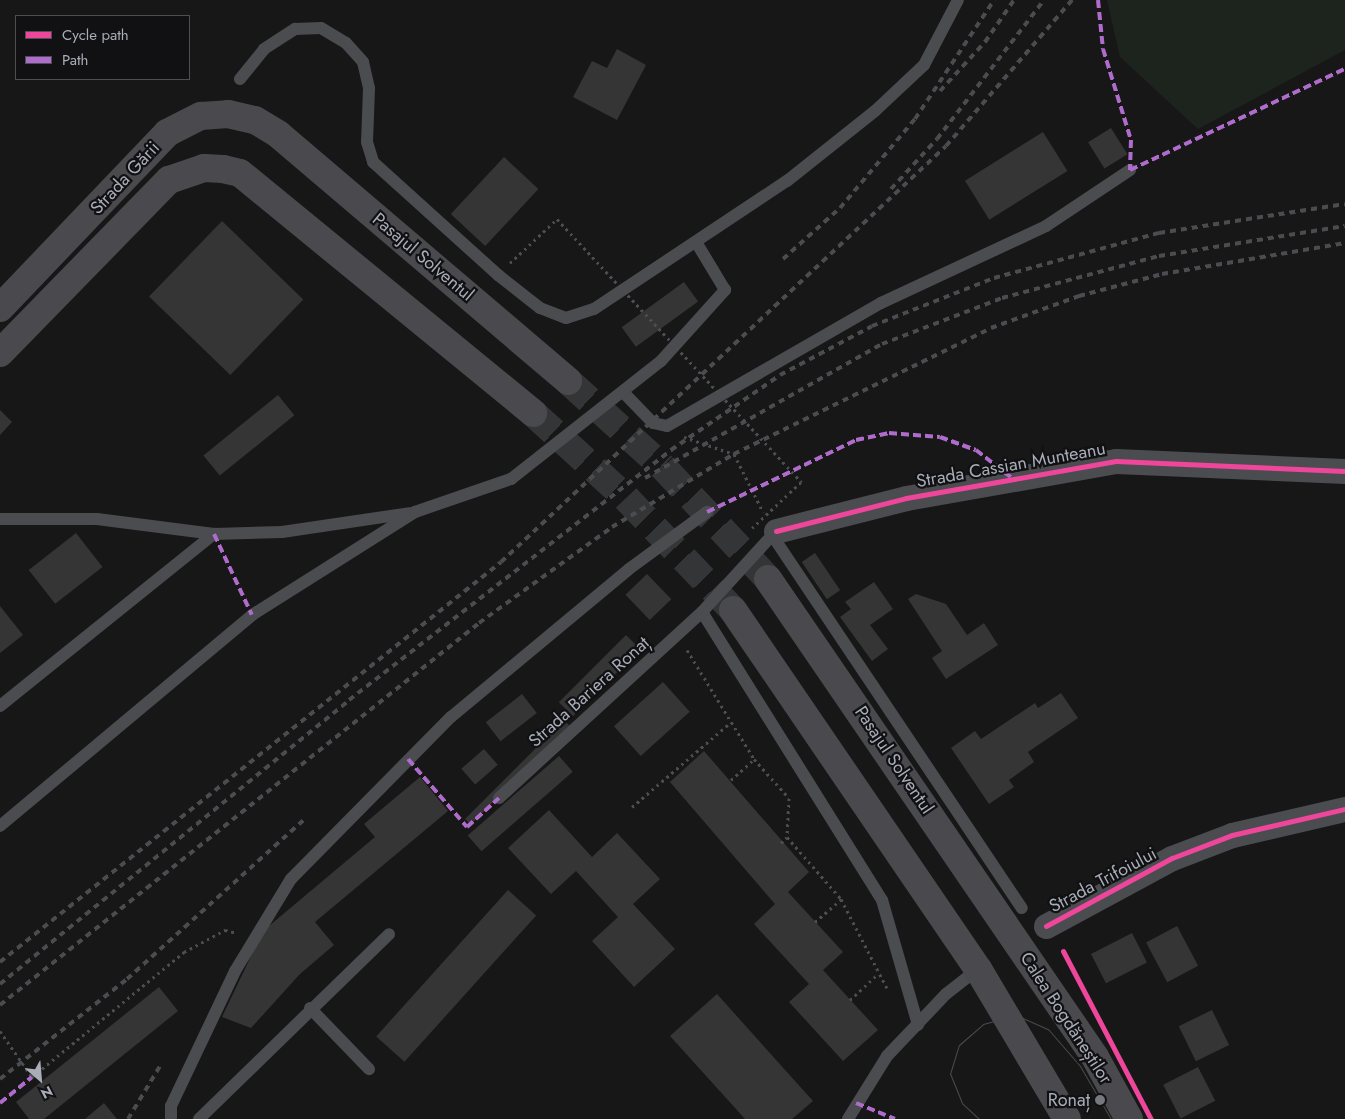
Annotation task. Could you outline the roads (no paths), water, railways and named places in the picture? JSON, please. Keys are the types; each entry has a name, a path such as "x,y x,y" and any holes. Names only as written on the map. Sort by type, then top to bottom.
{"main road":[{"name":"Strada Gării","path":"0,308 167,133 212,114 255,120 278,134"},
{"name":"Pasajul Solventul","path":"278,134 568,381"},
{"name":"Strada Gării","path":"0,353 170,180 204,168 240,173 533,414"},
{"name":"Pasajul Solventul","path":"768,579 1017,943"},
{"path":"733,610 978,968 1067,1119"},
{"name":"Calea Bogdăneștilor","path":"1017,943 1095,1057 1129,1119"}],"street":[{"name":"Strada Cassian Munteanu","path":"774,533 906,498 1116,461 1345,471"},
{"name":"Strada Trifoiului","path":"1046,926 1172,858 1232,835 1345,809"}],"lane":[{"path":"240,78 264,50 295,29 321,28 346,43 363,62 369,88 366,142 373,162 498,276 540,308 566,318 594,308 696,242 787,181 875,111 924,65 958,0"},
{"path":"623,392 653,423 667,426 881,303 1046,226 1130,170"},
{"path":"0,519 97,518 214,534 282,532 415,512 511,479 661,361 725,290 696,242"},
{"path":"0,826 252,615 415,512"},
{"path":"171,1119 171,1106 254,940 291,879 451,717 629,569 707,512"},
{"path":"918,1025 882,900 702,612 774,533 1022,908"},
{"path":"0,706 214,534"},
{"name":"Strada Bariera Ronaț","path":"499,798 702,612"},
{"path":"198,1119 310,1008 389,934"},
{"path":"848,1119 887,1056 978,968"},
{"path":"310,1008 369,1070"}],"tunnel":[{"path":"568,381 663,467 768,579"},
{"path":"533,413 626,498 733,610"}],"tram line":[{"path":"979,1119 962,1103 950,1074 959,1045 983,1024 1016,1015 1048,1029 1080,1066 1111,1119"}],"railway":[{"path":"783,259 840,208 915,119 994,0"},
{"path":"940,91 985,42 1014,0"},
{"path":"891,189 937,139 1044,0"},
{"path":"0,962 501,562 946,146 1072,0"},
{"path":"0,984 349,700 671,450 780,375 872,326 994,278 1159,233 1345,204"},
{"path":"645,478 882,344 1002,298 1159,256 1345,226"},
{"path":"0,1005 479,623 612,527 734,454 991,328 1079,296 1162,274 1345,243"},
{"path":"0,1079 127,979 306,818"},
{"path":"128,1119 160,1066"}],"place":[{"name":"Ronaț","path":"1100,1100"}]}
